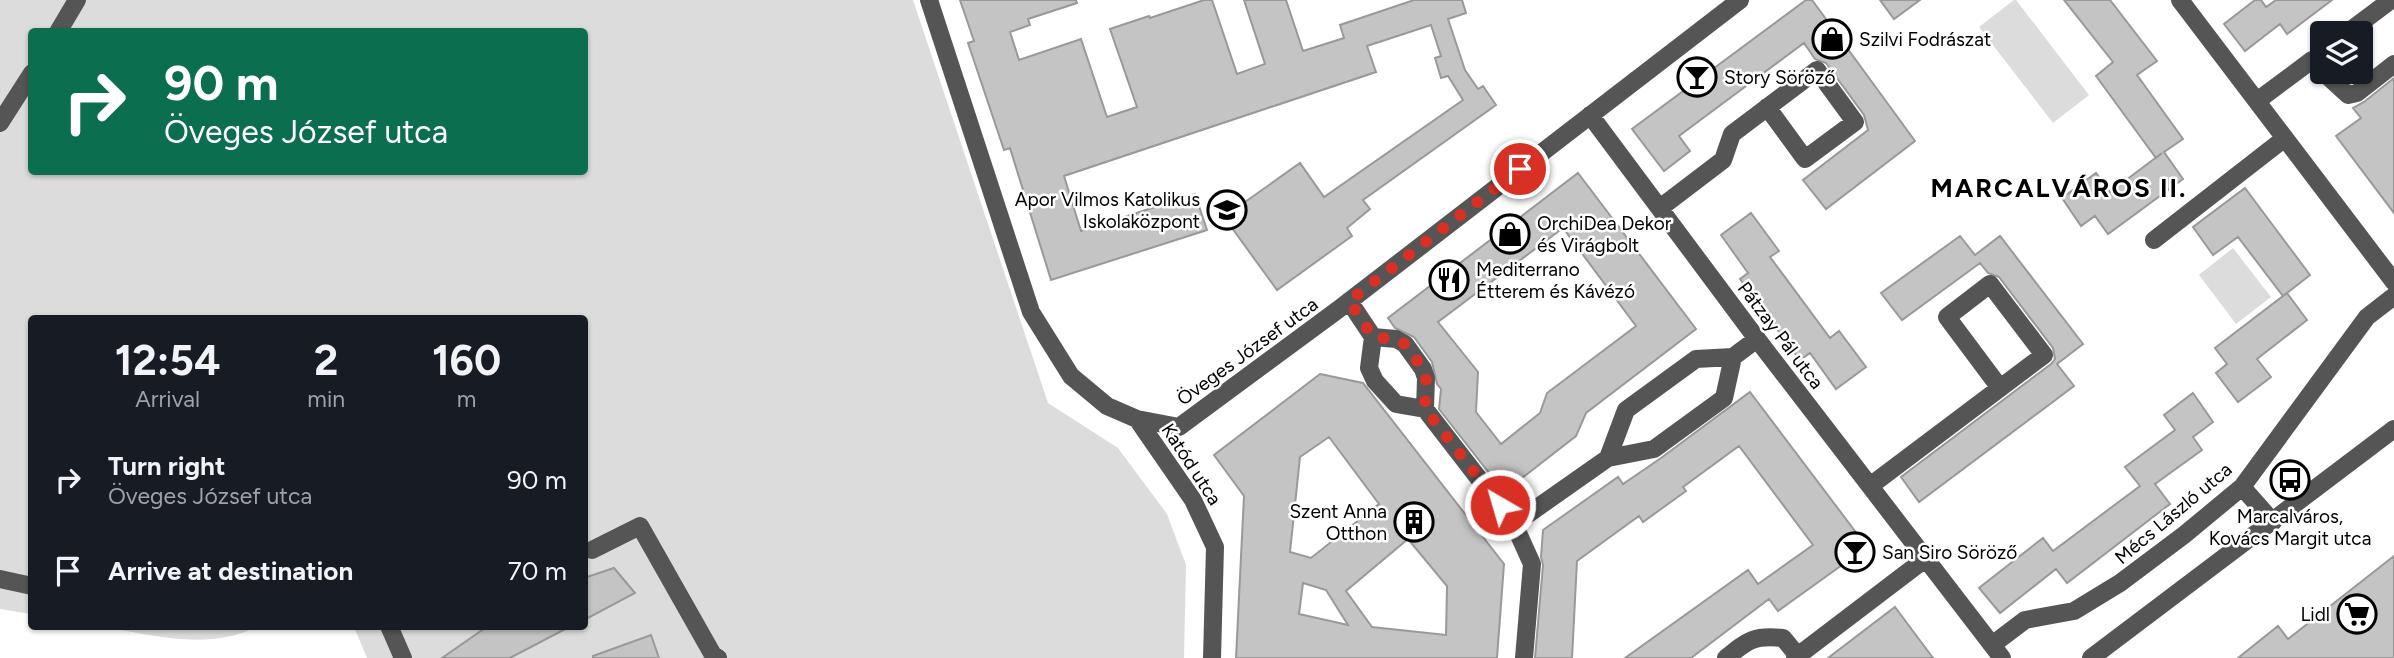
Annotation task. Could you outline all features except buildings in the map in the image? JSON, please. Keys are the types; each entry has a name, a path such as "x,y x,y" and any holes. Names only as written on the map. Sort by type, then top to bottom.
{"street":[{"path":"60,28 77,0"},
{"name":"Öveges József utca","path":"929,0 1031,312 1071,376 1107,406 1137,419 1179,427 1349,301 1590,115"},
{"path":"1590,115 1740,0"},
{"path":"2180,0 2394,282"},
{"path":"2363,21 2390,0"},
{"path":"2373,80 2394,64"},
{"path":"2257,101 2310,69"},
{"path":"1660,208 1723,160 1732,134 1767,107 1817,70 1855,122 1805,159 1767,107"},
{"path":"0,123 28,79"},
{"path":"2338,84 2348,95 2357,93 2368,84"},
{"name":"Pátzay Pál utca","path":"1590,115 1757,339 1997,652"},
{"path":"2154,240 2285,138"},
{"path":"1870,486 2044,355 1990,284 1947,317 2000,388"},
{"name":"Mécs László utca","path":"1997,652 2025,620 2074,611 2120,583 2242,487 2367,317 2394,296"},
{"path":"1349,301 1373,337 1369,368 1375,381 1396,404 1425,409"},
{"path":"1373,337 1396,339 1405,344 1426,377 1425,409 1514,524 1532,564 1524,658"},
{"path":"1608,458 1626,410 1696,359 1733,356 1757,339"},
{"path":"1514,524 1608,458 1654,449 1724,398 1733,356"},
{"name":"Katód utca","path":"1137,419 1193,500 1215,547 1212,658"},
{"path":"2091,658 2394,429"},
{"path":"2242,487 2273,522"},
{"path":"592,550 640,526 712,655 718,658"},
{"path":"1726,658 1743,644 1761,636 1783,638 1796,657 1924,559"},
{"path":"0,579 28,585"},
{"path":"391,630 403,658"}],"shaded area":[{"path":"0,0 913,0 1048,403 1118,448 1167,514 1186,565 1184,658 367,658 355,630 588,630 588,315 28,315 28,614 0,609"},
{"path":"2014,0 2089,95 2053,123 1979,27"},
{"path":"2233,248 2271,297 2236,324 2199,275"},
{"path":"121,630 248,630 200,640"}],"place":[{"name":"Szilvi Fodrászat","path":"1832,39"},
{"name":"Story Söröző","path":"1697,77"},
{"name":"Apor Vilmos Katolikus Iskolaközpont","path":"1227,210"},
{"name":"OrchiDea Dekor és Virágbolt","path":"1510,234"},
{"name":"Mediterrano Étterem és Kávézó","path":"1449,280"},
{"name":"Marcalváros, Kovács Margit utca","path":"2290,480"},
{"name":"Szent Anna Otthon","path":"1414,522"},
{"name":"San Siro Söröző","path":"1855,552"},
{"name":"Lidl","path":"2357,614"}],"district":[{"name":"MARCALVÁROS II.","path":"2059,188"}],"route":[{"path":"1500,505 1425,409 1426,377 1405,344 1396,339 1373,337 1349,301 1520,169"}]}
